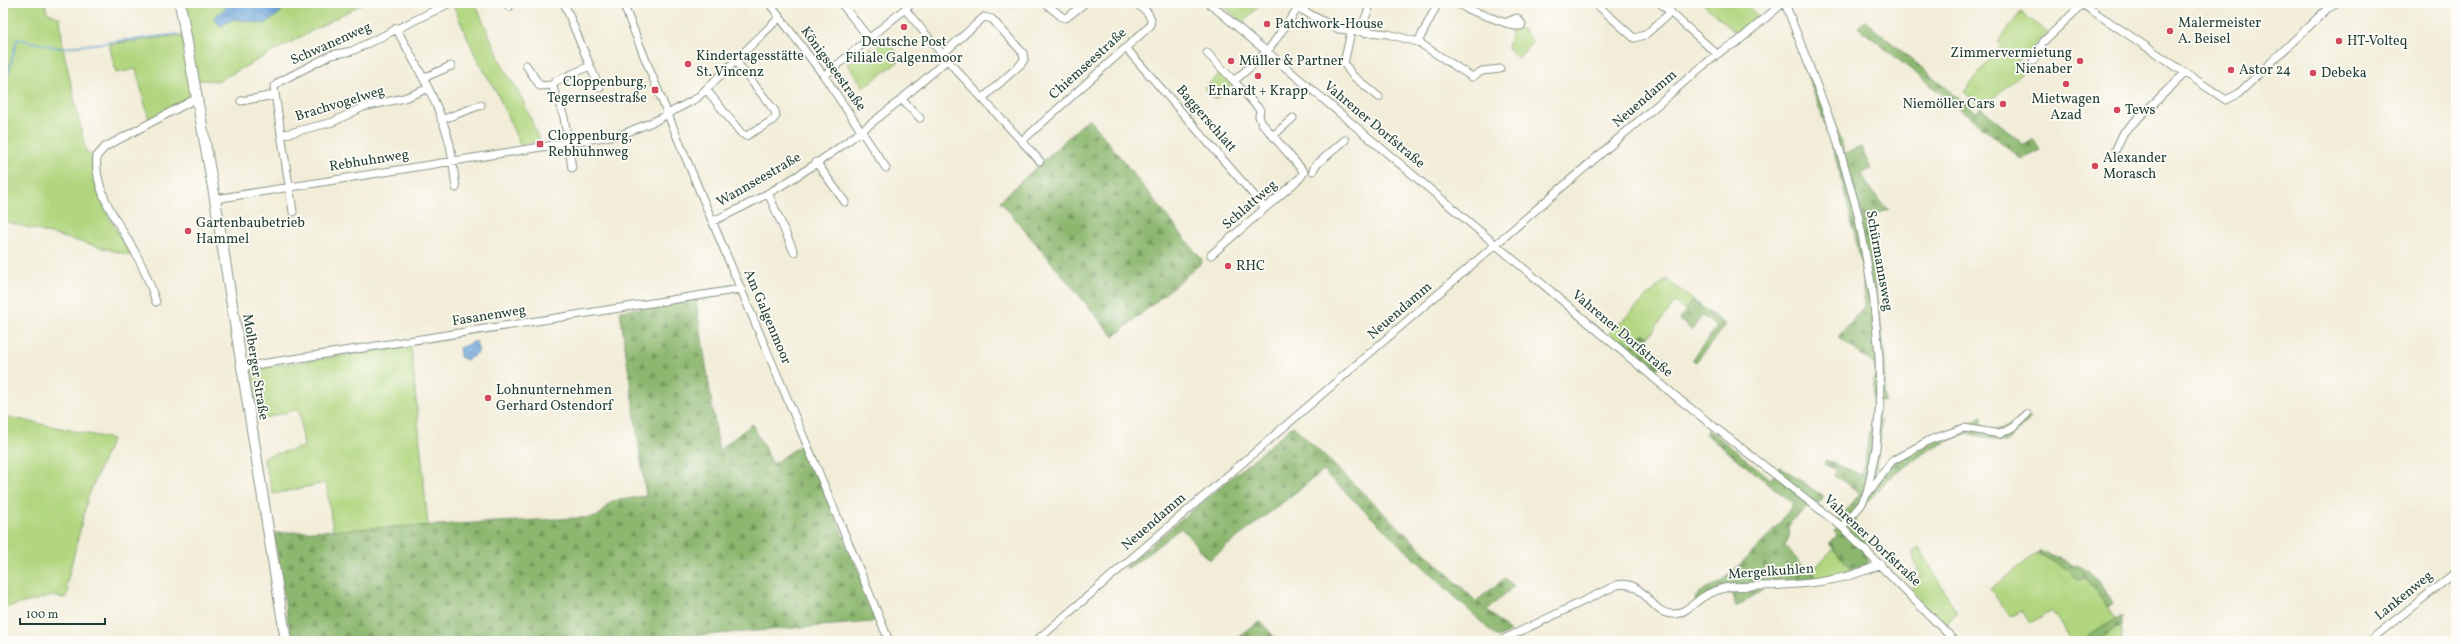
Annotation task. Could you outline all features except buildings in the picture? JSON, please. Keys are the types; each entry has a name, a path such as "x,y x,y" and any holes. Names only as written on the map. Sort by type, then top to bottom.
{"main road":[{"name":"Molberger Straße","path":"180,3 215,199 286,641"}],"street":[{"name":"Schwanenweg","path":"275,95 274,88 279,82 331,55 352,51 396,28 450,3"},
{"path":"564,3 600,88"},
{"name":"Am Galgenmoor","path":"622,3 667,114 713,220 889,641"},
{"name":"Königsseestraße","path":"769,3 824,76 862,130 886,168"},
{"path":"841,3 869,38"},
{"path":"824,76 912,3"},
{"path":"1045,3 1062,18 1066,18 1085,3"},
{"name":"Chiemseestraße","path":"1022,141 1150,26 1151,20 1147,12 1136,3"},
{"name":"Vahrener Dorfstraße","path":"1209,3 1680,400 1842,527 1881,564 1955,641"},
{"path":"1418,42 1438,3"},
{"path":"1458,3 1473,12 1507,22"},
{"path":"1595,3 1634,38 1645,35 1671,12"},
{"path":"1660,3 1717,54"},
{"name":"Neuendamm","path":"1036,641 1717,54 1736,43 1784,3"},
{"name":"Schürmannsweg","path":"1784,3 1835,133 1858,214 1873,294 1879,356 1880,402 1876,448 1868,493 1861,506 1842,527"},
{"path":"2033,61 2044,41 2082,3 2226,100 2230,100 2328,8 2338,3"},
{"path":"1365,33 1363,24 1373,4"},
{"path":"1234,81 1267,52 1300,6 1324,23 1352,32 1388,34 1418,42 1472,77 1482,72 1500,69"},
{"path":"905,10 1040,161"},
{"name":"Wannseestraße","path":"713,220 768,193 862,130 902,100 984,17 992,19 1023,53 1024,60 983,98"},
{"name":"Rebhuhnweg","path":"215,199 623,134 689,103 706,89 779,18"},
{"path":"396,28 423,78 441,120 450,145 456,188"},
{"path":"1352,32 1344,63 1352,75 1379,96"},
{"name":"Baggerschlatt","path":"1126,48 1266,208"},
{"path":"1207,53 1260,110 1259,116 1261,122 1273,136 1294,118"},
{"path":"706,89 741,133 746,136 772,121 776,116 775,111 735,60"},
{"path":"526,65 540,86 552,85 556,81 590,66"},
{"path":"423,78 451,66"},
{"path":"2116,149 2124,132 2186,73"},
{"path":"552,85 564,117 572,168"},
{"name":"Brachvogelweg","path":"282,135 333,122 363,107 404,98 427,89"},
{"path":"241,101 275,95 293,212"},
{"path":"156,302 136,254 114,219 98,178 97,156 105,147 197,98"},
{"path":"902,100 920,118"},
{"path":"441,120 481,105"},
{"name":"Schlattweg","path":"1211,255 1266,208 1304,172 1273,136"},
{"path":"1313,171 1315,166 1345,140"},
{"name":"Wannseestraße","path":"816,162 845,202"},
{"path":"768,193 794,252"},
{"name":"Fasanenweg","path":"242,367 741,289"},
{"path":"1868,493 1892,462 1930,440 1964,428 2000,434 2013,427 2026,414"},
{"name":"Mergelkuhlen","path":"1500,641 1617,585 1626,583 1636,586 1668,614 1676,615 1716,590 1729,587 1813,583 1839,579 1881,564"},
{"name":"Lankenweg","path":"2369,641 2456,572"}],"green space":[{"path":"3,3 45,3 47,12 60,18 63,48 86,151 94,157 96,183 105,209 133,256 3,221"},
{"path":"183,3 364,3 218,81 198,80"},
{"path":"456,3 475,3 505,71 521,96 540,141 520,145 498,95 476,57 453,5"},
{"path":"1219,3 1262,3 1243,22"},
{"path":"1702,3 1744,3 1759,17 1736,33"},
{"path":"2021,12 2048,33 2017,62 2025,70 1982,108 1964,92 2001,46 1998,42"},
{"path":"1865,21 1976,112 1982,108 2024,145 2034,139 2040,151 2022,159 1858,27"},
{"path":"1512,28 1522,29 1533,42 1518,58 1508,48"},
{"path":"182,35 193,95 149,120 136,69 116,73 109,44"},
{"path":"884,36 902,59 864,87 847,64 871,47 874,51 879,47 876,42"},
{"path":"1222,72 1232,84 1215,100 1204,88"},
{"path":"1815,75 1845,153 1861,147 1871,169 1862,174 1872,192 1889,210 1865,217 1885,356 1884,402 1879,401 1877,420 1882,421 1876,467 1888,471 1895,462 1982,416 1982,428 1995,429 2009,426 2024,414 2031,418 2006,443 1967,433 1930,449 1888,479 1861,509 1852,526 1866,542 1868,551 1868,564 1853,570 1829,544 1837,535 1834,531 1840,527 1838,520 1860,493 1834,475 1836,470 1824,464 1826,460 1862,475 1872,420 1875,365 1838,337 1864,306 1862,266 1830,138 1808,77"},
{"path":"1089,118 1202,260 1199,265 1114,337 1000,201"},
{"path":"1666,279 1693,300 1685,310 1675,302 1649,337 1643,333 1633,346 1623,338 1618,343 1608,334"},
{"path":"696,300 719,450 752,424 773,464 804,443 878,618 872,622 627,641 291,641 274,533 597,517 612,501 646,496 620,311"},
{"path":"1693,300 1726,325 1696,362 1692,359 1717,327 1702,316 1692,330 1679,320"},
{"path":"1643,333 1649,337 1644,343 1665,359 1654,373 1618,343 1623,338 1633,346"},
{"path":"411,346 428,526 333,530 326,483 273,494 263,457 304,447 299,409 259,420 251,369"},
{"path":"3,416 112,439 88,497 66,587 69,590 65,598 53,596 3,608"},
{"path":"1293,426 1476,601 1505,578 1514,586 1487,610 1510,632 1498,638 1323,471 1209,560 1181,528 1128,569 1125,567"},
{"path":"1708,429 1771,479 1780,466 1824,497 1819,503 1814,501 1791,522 1789,528 1790,534 1785,546 1810,574 1812,571 1815,579 1761,582 1761,591 1736,607 1729,586 1698,607 1695,598 1702,591 1725,578 1752,552 1780,523 1793,503 1705,434"},
{"path":"1920,548 1957,613 1944,625 1911,591 1920,576 1912,553"},
{"path":"1833,549 1853,570 1815,579 1812,571"},
{"path":"2040,550 2083,568 2098,579 2112,603 2108,607 2085,578 2078,580 2072,576 2071,571 2037,553"},
{"path":"2037,553 2085,577 2116,619 2081,641 2071,641 2052,611 2031,624 2022,610 2010,616 1990,589"},
{"path":"2121,615 2121,625 2096,641 2081,641"},
{"path":"1260,621 1278,641 1232,641"},
{"path":"2121,625 2123,641 2096,641"}],"water":[{"path":"227,3 285,3 280,13 265,24 234,19 221,26 214,20 215,16 225,9"},
{"path":"476,341 479,352 467,360 460,357 459,348"}],"waterway":[{"path":"3,95 17,39 60,48 178,34"}],"place":[{"name":"Patchwork-House","path":"1267,24"},
{"name":"Deutsche Post Filiale Galgenmoor","path":"904,27"},
{"name":"Malermeister A. Beisel","path":"2170,31"},
{"name":"HT-Volteq","path":"2339,41"},
{"name":"Müller & Partner","path":"1231,61"},
{"name":"Zimmervermietung Nienaber","path":"2080,61"},
{"name":"Kindertagesstätte St. Vincenz","path":"688,64"},
{"name":"Astor 24","path":"2231,70"},
{"name":"Debeka","path":"2313,73"},
{"name":"Erhardt + Krapp","path":"1258,76"},
{"name":"Mietwagen Azad","path":"2066,84"},
{"name":"Cloppenburg, Tegernseestraße","path":"655,90"},
{"name":"Niemöller Cars","path":"2003,104"},
{"name":"Tews","path":"2117,110"},
{"name":"Cloppenburg, Rebhuhnweg","path":"540,144"},
{"name":"Alexander Morasch","path":"2095,166"},
{"name":"Gartenbaubetrieb Hammel","path":"188,231"},
{"name":"RHC","path":"1228,266"},
{"name":"Lohnunternehmen Gerhard Ostendorf","path":"488,398"}]}
